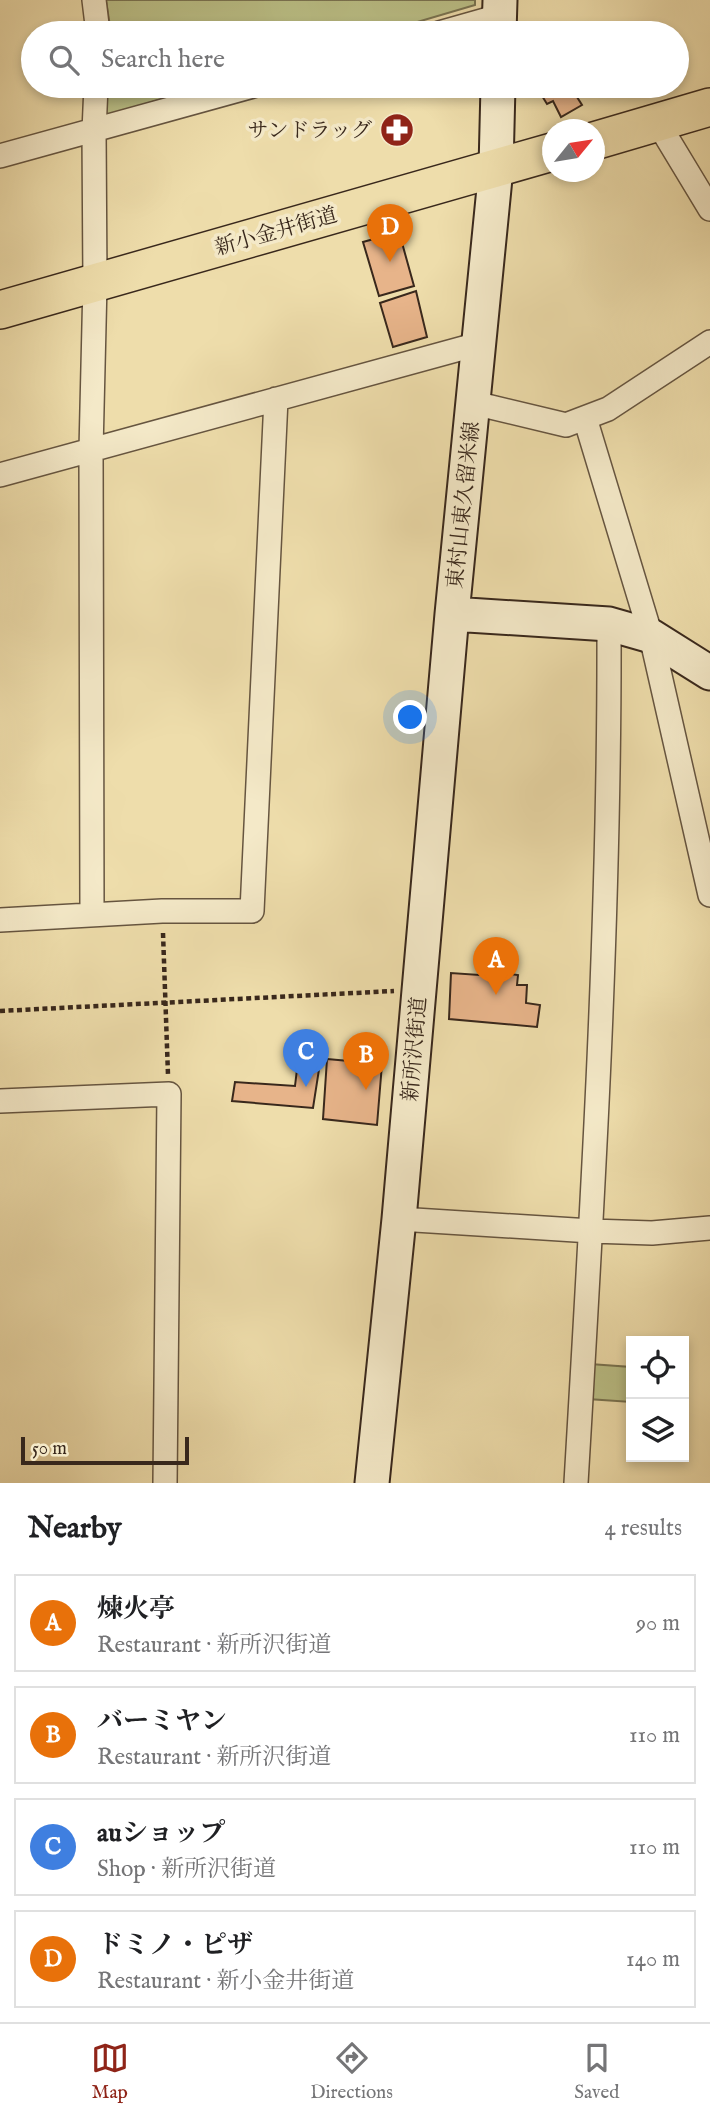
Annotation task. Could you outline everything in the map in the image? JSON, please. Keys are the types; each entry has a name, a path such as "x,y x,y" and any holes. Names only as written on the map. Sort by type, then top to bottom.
{"main road":[{"path":"605,138 710,107"},
{"name":"新小金井街道","path":"0,310 542,155"}],"street":[{"path":"94,0 97,21"},
{"path":"92,914 91,450 95,98"},
{"path":"0,156 211,98"},
{"path":"496,168 498,98"},
{"path":"658,123 710,209"},
{"name":"東村山東久留米線","path":"496,168 452,614 609,624 651,636 710,673"},
{"path":"474,403 566,425 608,409 710,342"},
{"path":"0,475 478,344"},
{"path":"0,920 162,911 252,911 276,399"},
{"path":"585,418 651,636 710,895"},
{"name":"新所沢街道","path":"372,1483 399,1219 452,614"},
{"path":"576,1483 591,1231 607,873 609,624"},
{"path":"0,1101 169,1094 165,1483"},
{"path":"399,1219 652,1233 710,1228"}],"path":[{"path":"162,911 169,1094"},
{"path":"0,1011 418,990"}],"green space":[{"path":"106,0 475,0 475,5 421,21 109,21"},
{"path":"106,98 166,98 105,116"},
{"path":"590,1364 626,1367 626,1402 588,1399"}],"building":[{"path":"543,98 578,98 582,105 561,117 553,101 547,104"},
{"path":"399,232 414,286 379,296 363,242"},
{"path":"416,291 427,337 393,347 380,303"},
{"path":"496,972 518,975 517,985 527,985 526,1003 540,1005 537,1027 449,1019 451,973 494,976"},
{"path":"327,1059 382,1064 377,1125 323,1119"},
{"path":"298,1061 320,1063 313,1108 232,1101 235,1082 295,1086"}],"place":[{"name":"サンドラッグ","path":"397,130"},
{"name":"ドミノ・ピザ","path":"390,262"},
{"name":"煉火亭","path":"496,995"},
{"name":"auショップ","path":"306,1087"},
{"name":"バーミヤン","path":"366,1090"}]}
